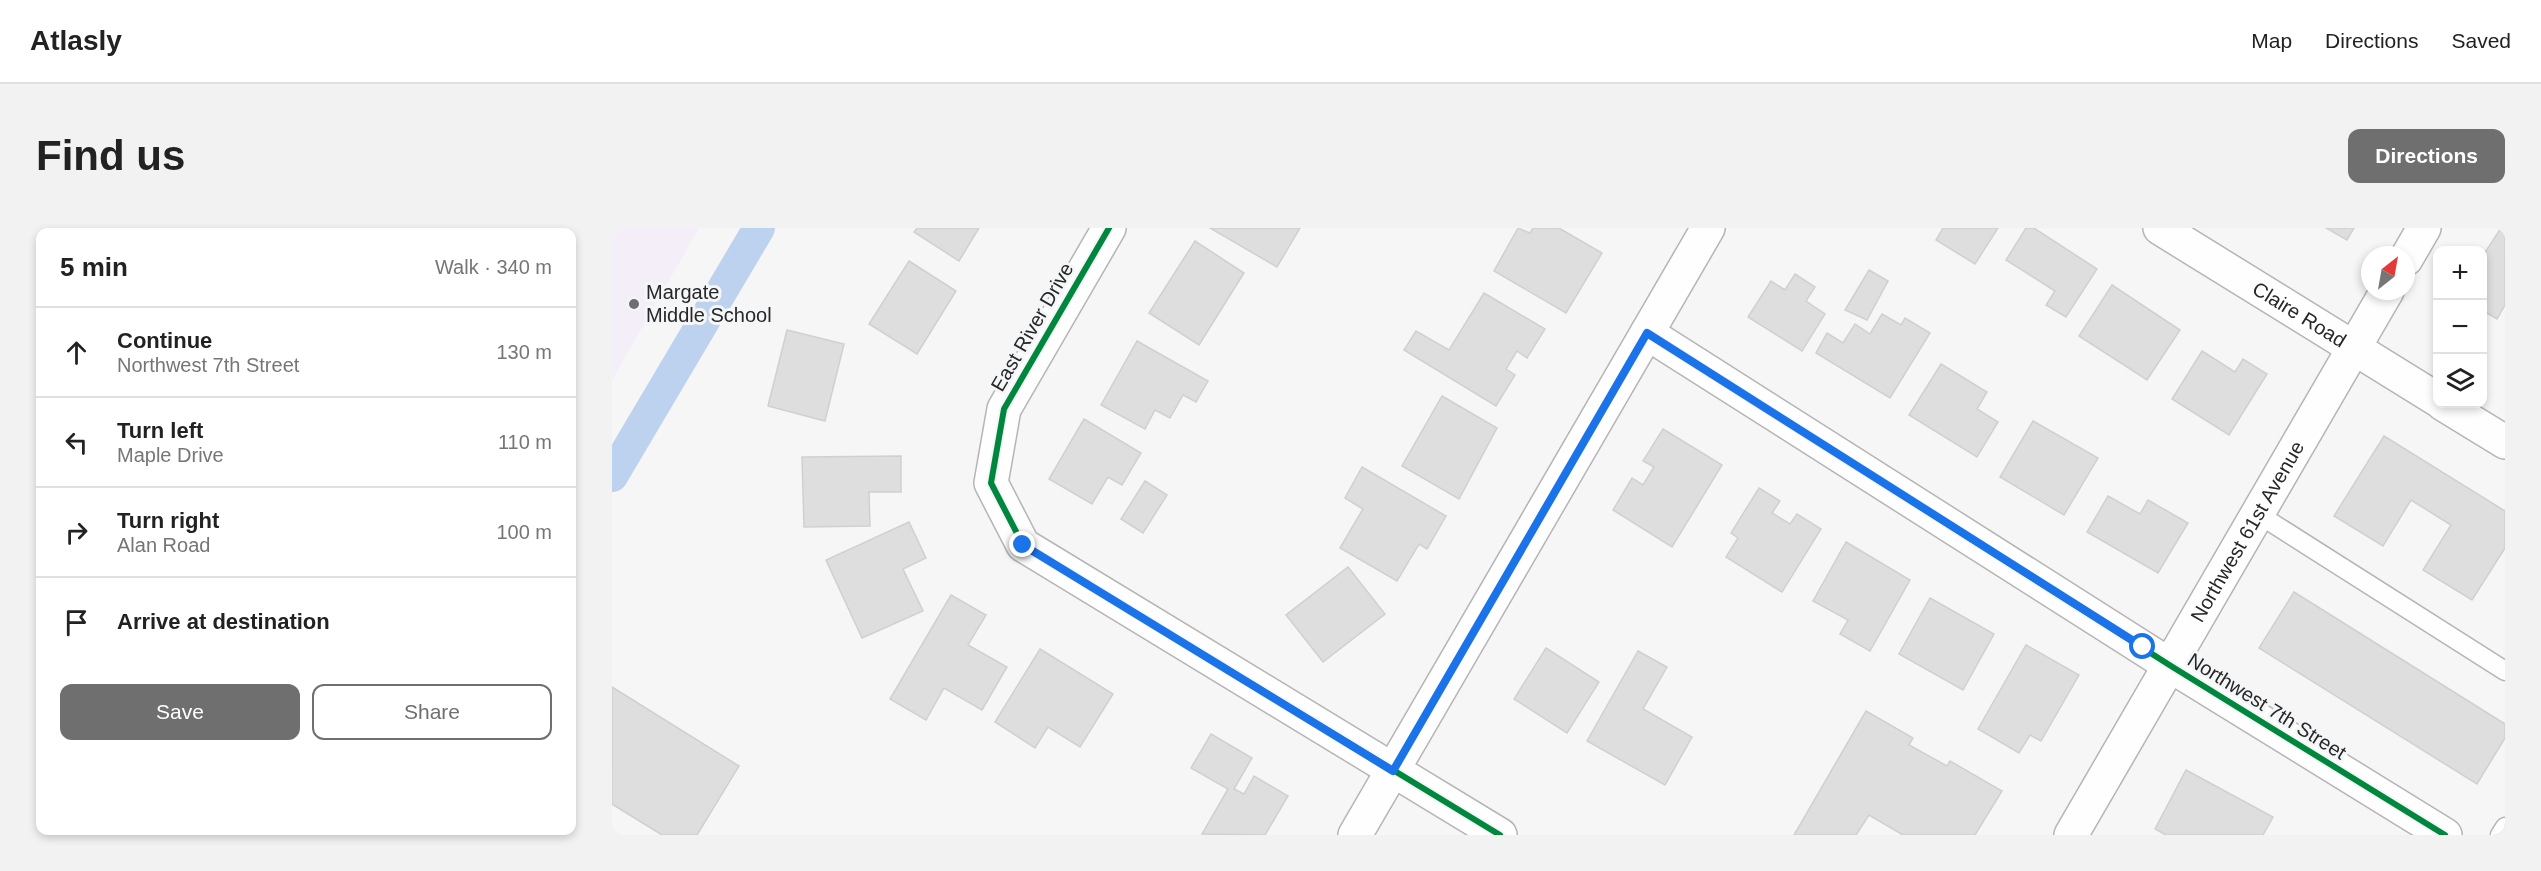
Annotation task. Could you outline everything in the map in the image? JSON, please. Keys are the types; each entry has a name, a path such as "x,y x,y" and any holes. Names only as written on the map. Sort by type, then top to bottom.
{"street":[{"name":"East River Drive","path":"1109,228 1004,409 991,483 1023,545 1393,771"},
{"path":"1355,835 1708,228"},
{"name":"Claire Road","path":"2160,228 2433,397"},
{"path":"2414,246 2424,228"},
{"name":"Northwest 61st Avenue","path":"2071,835 2382,300"},
{"name":"Northwest 7th Street","path":"1647,333 2171,666 2445,835"},
{"path":"2450,408 2505,442"},
{"path":"1393,771 1500,835"}],"lane":[{"path":"2258,514 2505,671"},
{"path":"2500,835 2505,827"}],"shaded area":[{"name":"Margate Middle School","path":"612,228 699,228 612,380"}],"building":[{"path":"917,228 979,228 959,261 914,232"},
{"path":"1210,228 1300,228 1277,267"},
{"path":"1518,228 1530,233 1533,228 1559,228 1602,253 1566,313 1494,271"},
{"path":"1943,228 1998,228 1975,264 1936,240"},
{"path":"2026,228 2034,228 2097,269 2066,317 2046,305 2055,291 2006,260"},
{"path":"2326,228 2354,228 2347,240"},
{"path":"2501,228 2505,228 2505,305 2497,319 2487,313 2487,249"},
{"path":"1195,241 1244,273 1199,345 1149,313"},
{"path":"909,261 956,291 917,354 869,324"},
{"path":"1869,270 1888,281 1867,320 1845,310"},
{"path":"1795,274 1815,287 1806,301 1825,314 1802,351 1748,317 1771,281 1785,290"},
{"path":"2112,285 2180,330 2147,380 2079,336"},
{"path":"1484,293 1545,329 1527,358 1517,351 1506,369 1515,375 1496,406 1404,350 1416,331 1449,350"},
{"path":"1882,314 1901,325 1905,318 1930,333 1890,398 1816,353 1827,333 1843,343 1855,324 1870,334"},
{"path":"787,330 844,344 825,421 768,406"},
{"path":"1137,341 1208,381 1196,402 1183,395 1170,418 1155,410 1145,429 1101,405"},
{"path":"2202,351 2235,372 2243,359 2267,374 2229,435 2172,399"},
{"path":"1941,364 1987,392 1977,409 1998,422 1977,457 1909,415"},
{"path":"1442,396 1497,428 1459,499 1402,466"},
{"path":"1084,419 1141,453 1122,485 1108,477 1092,504 1049,479"},
{"path":"2033,421 2098,458 2064,515 2000,477"},
{"path":"1663,429 1722,465 1672,547 1613,510 1632,478 1643,485 1654,467 1643,461"},
{"path":"2384,436 2505,511 2505,548 2472,600 2423,570 2451,525 2411,500 2383,546 2334,516"},
{"path":"901,456 901,492 869,492 870,526 804,527 802,457"},
{"path":"1362,467 1446,516 1427,549 1419,544 1397,581 1340,548 1363,509 1345,498"},
{"path":"1145,481 1167,495 1143,533 1121,519"},
{"path":"1759,488 1780,501 1772,513 1790,524 1797,514 1821,529 1782,592 1726,557 1738,538 1731,533"},
{"path":"2108,496 2140,514 2148,500 2188,523 2158,573 2087,532"},
{"path":"909,522 926,558 903,569 923,611 862,638 826,560"},
{"path":"1846,542 1910,580 1870,651 1840,634 1848,620 1813,601"},
{"path":"1348,567 1385,614 1323,662 1286,615"},
{"path":"2294,592 2505,724 2505,738 2477,784 2259,648"},
{"path":"951,595 986,615 968,645 1007,667 982,710 944,688 926,720 890,699"},
{"path":"1930,598 1994,634 1963,690 1899,654"},
{"path":"2026,645 2079,675 2041,741 2030,735 2019,753 1978,729"},
{"path":"1546,648 1599,682 1567,733 1514,699"},
{"path":"1040,649 1113,694 1080,747 1048,727 1035,748 995,722"},
{"path":"1638,651 1667,667 1643,709 1692,737 1665,785 1587,741"},
{"path":"612,687 739,766 697,835 662,835 612,804"},
{"path":"1866,711 1913,738 1909,745 1947,766 1950,761 2002,791 1975,835 1903,835 1869,815 1856,835 1794,835"},
{"path":"1211,734 1252,758 1234,789 1244,794 1254,776 1288,796 1265,835 1202,834 1228,789 1191,768"},
{"path":"2186,770 2273,817 2263,835 2166,835 2155,829"}],"waterway":[{"path":"612,476 759,228"}],"cycle path":[{"path":"1109,228 1004,409 991,483 1023,545 1500,835"},
{"path":"1647,333 2171,666 2445,835"}],"place":[{"name":"Margate Middle School","path":"634,304"}],"route":[{"path":"1023,545 1393,771 1647,333 2143,647"}]}
